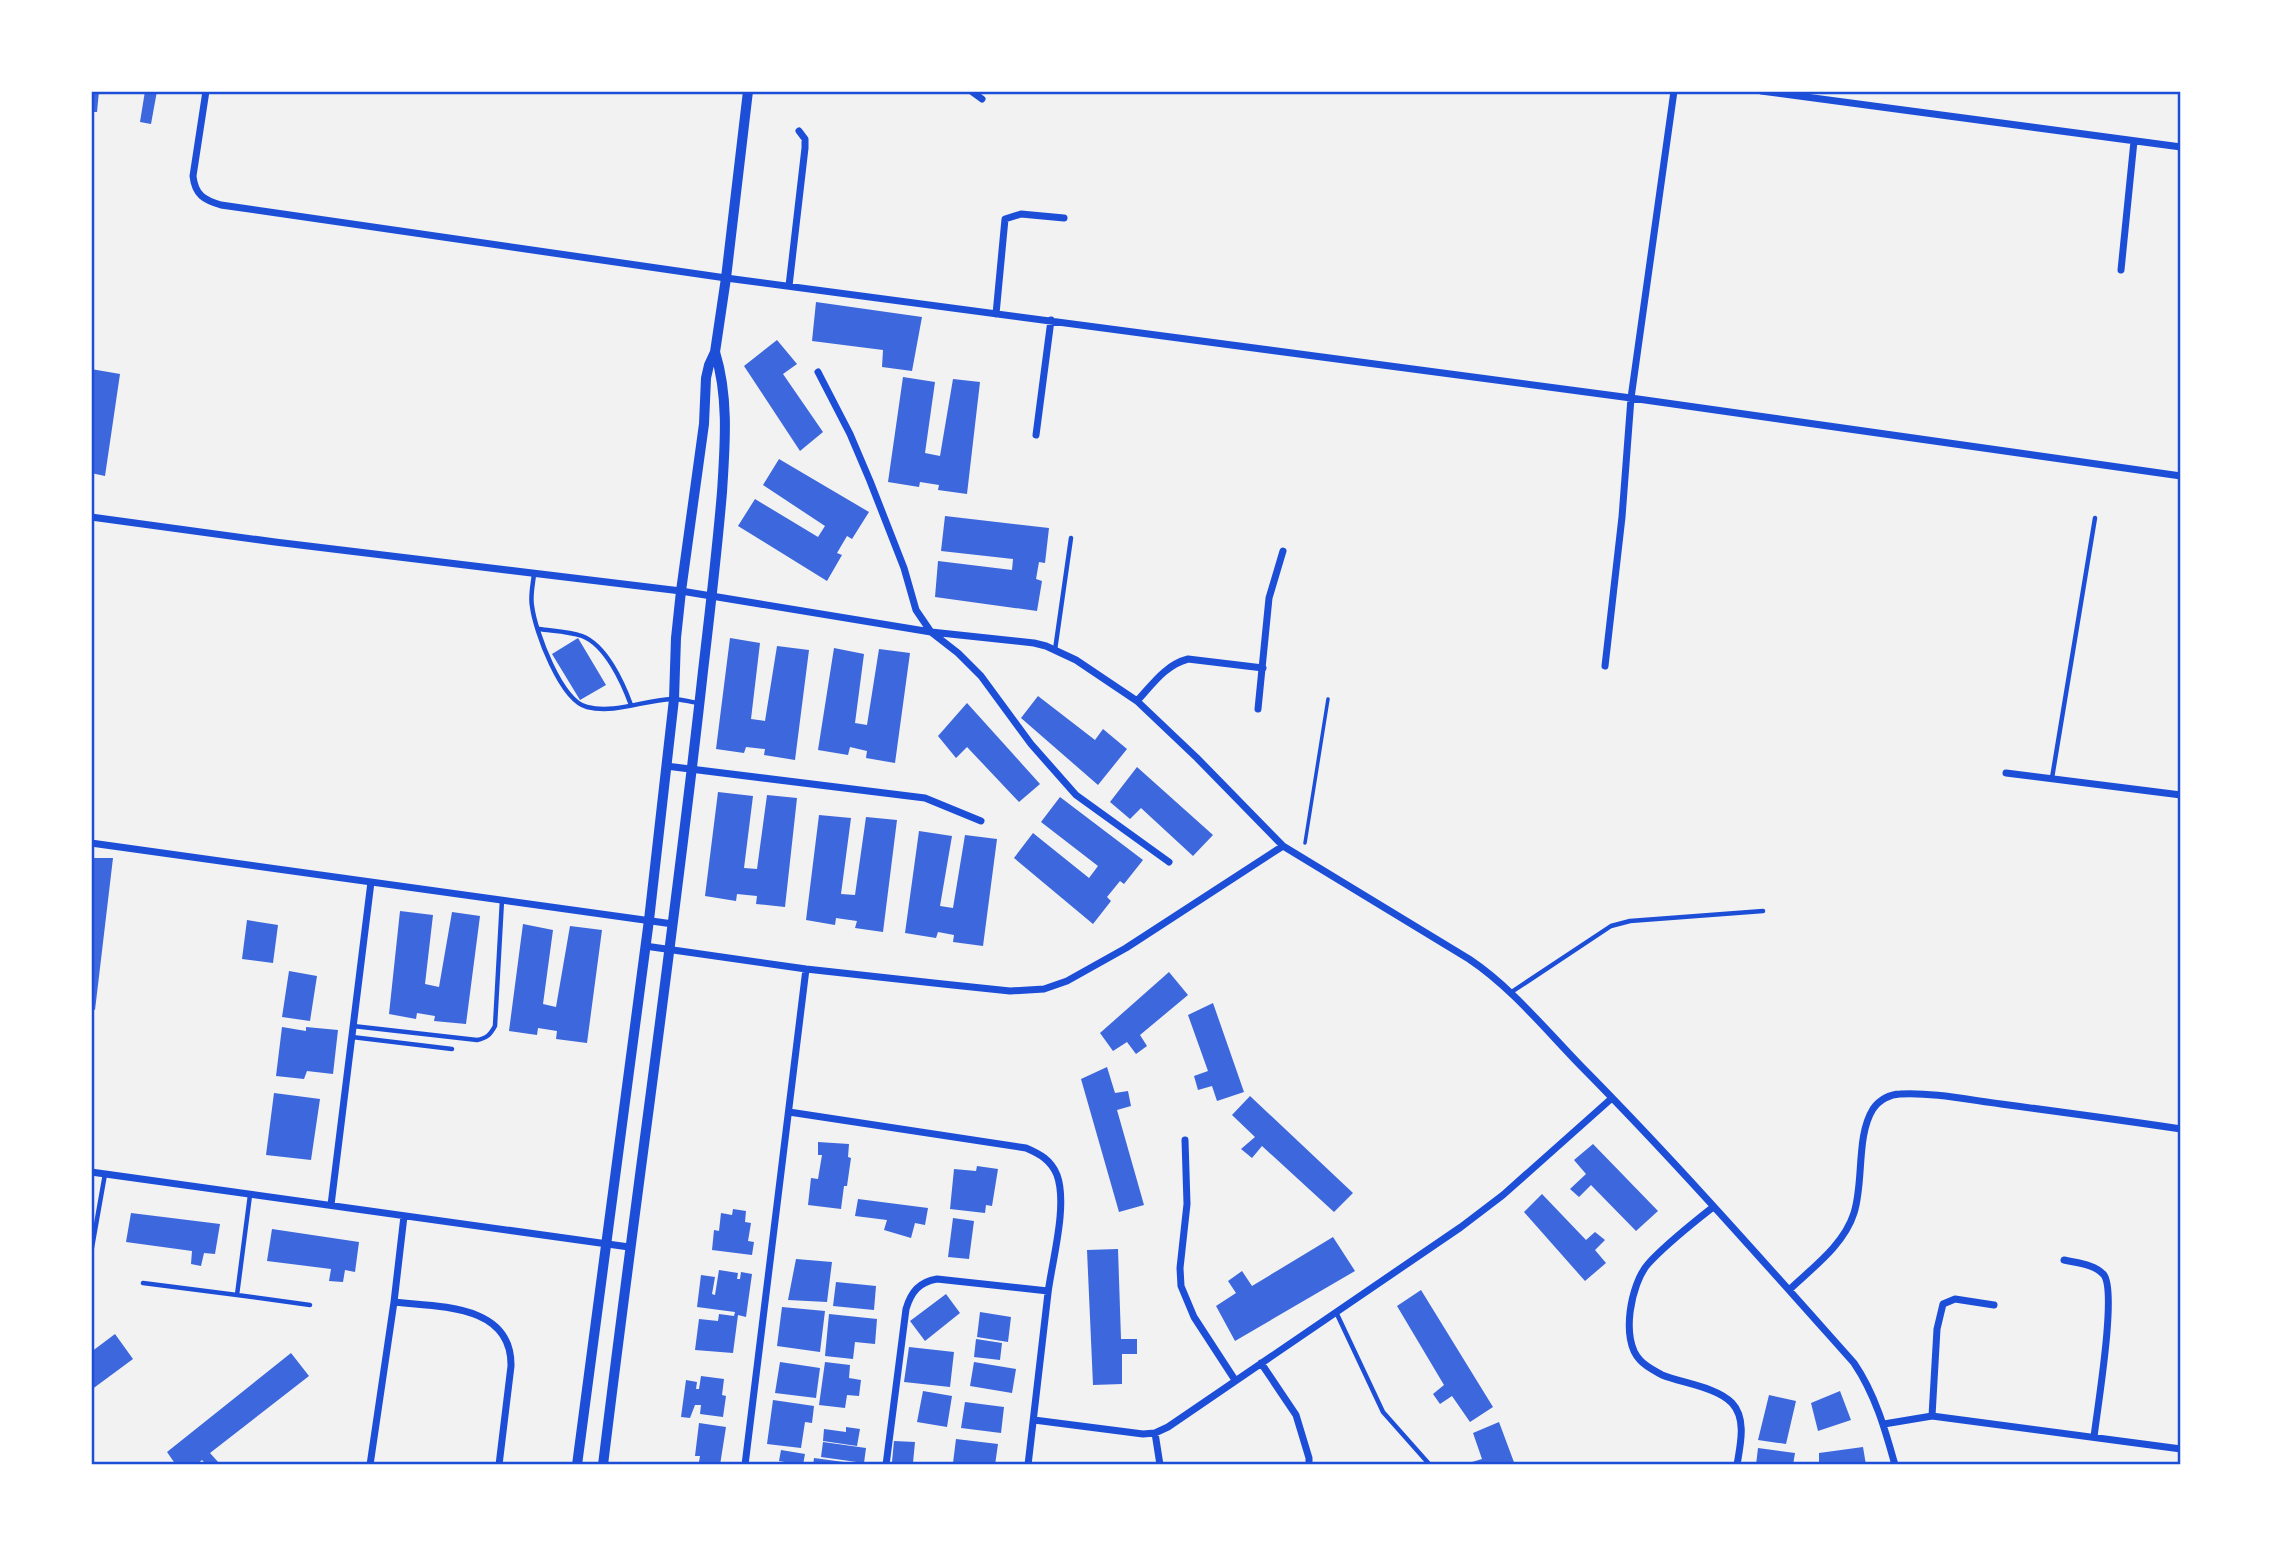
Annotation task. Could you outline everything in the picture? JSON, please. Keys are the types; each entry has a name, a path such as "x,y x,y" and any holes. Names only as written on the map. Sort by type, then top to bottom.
{"street":[{"path":"206,91 193,176 199,195 209,202 221,205 726,278 1631,398 2181,476"},
{"path":"577,1465 649,920 674,699 681,591 704,424 706,378 715,352 726,278 748,91"},
{"path":"971,91 982,99"},
{"path":"1605,666 1622,517 1631,398 1674,91"},
{"path":"1761,91 2181,147"},
{"path":"789,286 805,148 805,139 799,131"},
{"path":"2121,270 2134,141"},
{"path":"996,314 1005,219 1021,214 1064,218"},
{"path":"1036,435 1051,320"},
{"path":"603,1465 712,597 725,441 723,387 715,352"},
{"path":"818,372 850,434 870,481 904,568 916,610 931,632 981,676 1031,744 1076,795 1169,862"},
{"path":"91,517 681,591 931,632 1034,643 1055,650 1091,669 1137,701 1283,846 1469,959 1509,993 1612,1098 1854,1363 1871,1392 1884,1424 1895,1465"},
{"path":"1258,709 1271,587 1283,551"},
{"path":"1137,701 1163,672 1180,661 1197,658 1263,668"},
{"path":"666,766 925,798 981,821"},
{"path":"2006,773 2181,795"},
{"path":"91,843 673,924"},
{"path":"645,946 806,969 1010,991 1044,989 1067,981 1126,948 1283,846"},
{"path":"331,1205 371,882"},
{"path":"745,1465 806,969"},
{"path":"1789,1290 1828,1252 1850,1223 1859,1188 1865,1131 1873,1110 1880,1101 1890,1095 1958,1098 2181,1129"},
{"path":"1034,1420 1143,1434 1155,1433 1174,1423 1461,1227 1503,1195 1612,1098"},
{"path":"789,1112 1026,1148 1050,1162 1061,1192 1028,1465"},
{"path":"1185,1140 1187,1204 1180,1268 1181,1286 1194,1317 1235,1380"},
{"path":"91,1172 629,1247"},
{"path":"1713,1207 1647,1265 1634,1291 1630,1329 1635,1353 1650,1369 1723,1396 1733,1404 1741,1424 1737,1465"},
{"path":"370,1465 404,1216"},
{"path":"2064,1261 2095,1268 2104,1276 2109,1288 2109,1311 2094,1437"},
{"path":"886,1465 906,1309 909,1299 920,1284 937,1279 1048,1291"},
{"path":"1932,1416 1937,1329 1943,1304 1955,1299 1994,1305"},
{"path":"394,1302 475,1314 488,1320 508,1340 511,1366 499,1465"},
{"path":"1262,1363 1296,1415 1309,1465"},
{"path":"1884,1424 1932,1416 2181,1448"},
{"path":"1155,1433 1160,1465"}],"lane":[{"path":"2052,779 2095,518"},
{"path":"1055,650 1071,538"},
{"path":"534,573 531,605 538,629 550,662 578,704 597,709 674,699 700,703"},
{"path":"538,629 563,632 590,640 623,682 631,705"},
{"path":"353,1026 477,1040 491,1034 495,1026 502,900"},
{"path":"1509,993 1611,926 1630,921 1763,911"},
{"path":"352,1037 452,1049"},
{"path":"91,1253 105,1174"},
{"path":"237,1294 250,1194"},
{"path":"143,1283 310,1305"},
{"path":"1336,1312 1383,1412 1430,1465"}],"path":[{"path":"1302,859 1328,699"}],"building":[{"path":"91,91 99,91 97,112 91,112"},
{"path":"145,91 157,91 151,124 140,122"},
{"path":"816,302 922,317 912,371 882,367 883,350 812,341"},
{"path":"777,340 797,364 783,374 823,432 800,451 744,366"},
{"path":"91,369 120,374 105,476 91,473"},
{"path":"903,377 935,382 925,453 940,456 953,379 980,382 967,494 938,490 939,485 920,482 919,487 888,482"},
{"path":"779,459 869,512 852,539 847,536 837,553 842,555 827,581 738,526 755,499 818,537 825,526 763,485"},
{"path":"945,516 1049,528 1045,563 1039,562 1036,579 1042,581 1037,611 935,597 938,561 1012,570 1013,559 941,551"},
{"path":"578,638 606,685 580,700 552,654"},
{"path":"730,638 760,643 751,719 765,721 777,646 809,650 795,760 764,755 765,749 746,747 744,753 716,749"},
{"path":"834,648 864,654 855,723 867,725 879,649 910,653 895,763 866,758 867,751 850,747 848,755 818,750"},
{"path":"1038,696 1095,740 1103,729 1127,749 1098,785 1021,718"},
{"path":"967,703 1040,784 1019,802 967,747 956,758 938,736"},
{"path":"1137,767 1213,835 1193,856 1141,808 1130,819 1110,802"},
{"path":"718,792 753,796 744,868 757,869 767,795 797,798 785,907 756,904 757,896 737,894 736,901 705,896"},
{"path":"1060,797 1143,860 1124,884 1120,881 1107,897 1111,901 1093,924 1014,858 1033,833 1089,878 1098,866 1041,822"},
{"path":"819,815 851,818 841,894 855,895 866,817 897,820 883,932 855,928 857,921 836,918 835,925 806,920"},
{"path":"919,831 952,836 940,906 953,908 965,835 997,839 983,946 953,942 954,935 938,932 936,938 905,933"},
{"path":"91,858 113,858 95,1010 91,1009"},
{"path":"400,911 433,915 425,984 439,987 452,912 480,916 466,1024 434,1021 435,1016 417,1013 416,1019 389,1014"},
{"path":"247,920 278,925 273,963 242,959"},
{"path":"523,924 553,930 543,1004 556,1007 570,926 602,930 587,1043 556,1039 557,1031 538,1028 537,1035 509,1031"},
{"path":"289,971 317,976 310,1021 282,1017"},
{"path":"1169,972 1188,995 1140,1035 1147,1046 1136,1054 1127,1042 1113,1051 1100,1033"},
{"path":"1213,1003 1244,1092 1217,1101 1212,1086 1198,1090 1194,1076 1208,1071 1188,1015"},
{"path":"282,1027 306,1031 306,1027 338,1030 333,1074 307,1071 304,1079 276,1076"},
{"path":"1107,1067 1115,1093 1128,1091 1131,1106 1117,1110 1144,1205 1119,1212 1081,1079"},
{"path":"274,1093 320,1099 311,1160 266,1155"},
{"path":"1250,1096 1353,1193 1334,1212 1262,1146 1252,1158 1241,1149 1255,1137 1232,1115"},
{"path":"818,1142 849,1144 848,1157 851,1158 841,1209 808,1205 811,1178 818,1179 822,1155 818,1155"},
{"path":"1593,1144 1658,1211 1636,1231 1591,1185 1579,1197 1570,1189 1586,1174 1574,1160"},
{"path":"977,1166 998,1169 992,1206 986,1205 985,1213 950,1209 954,1169 976,1171"},
{"path":"1542,1194 1586,1240 1595,1232 1605,1240 1595,1250 1606,1263 1585,1281 1524,1212"},
{"path":"858,1199 928,1208 925,1225 915,1223 911,1238 884,1230 887,1220 855,1216"},
{"path":"733,1209 746,1211 745,1222 751,1223 748,1241 754,1242 752,1255 712,1250 714,1230 719,1231 721,1213 732,1215"},
{"path":"131,1213 220,1224 215,1254 204,1253 201,1266 191,1264 192,1251 126,1242"},
{"path":"953,1218 974,1221 969,1259 948,1257"},
{"path":"272,1229 359,1242 355,1272 345,1270 343,1282 329,1281 331,1269 267,1261"},
{"path":"1333,1237 1355,1271 1235,1341 1216,1306 1236,1293 1228,1281 1242,1271 1252,1286"},
{"path":"1118,1249 1121,1339 1137,1339 1137,1354 1122,1354 1122,1384 1093,1385 1087,1250"},
{"path":"796,1259 832,1262 827,1302 788,1300"},
{"path":"719,1270 738,1273 737,1279 740,1279 741,1272 752,1274 746,1317 738,1315 733,1353 695,1350 699,1319 718,1321 719,1314 734,1316 735,1312 697,1307 701,1275 715,1277 712,1294 715,1295"},
{"path":"836,1282 876,1286 874,1310 833,1306"},
{"path":"1421,1290 1493,1407 1470,1422 1452,1396 1440,1404 1433,1394 1444,1385 1397,1306"},
{"path":"946,1294 960,1313 925,1341 910,1321"},
{"path":"782,1307 825,1311 820,1352 777,1346"},
{"path":"980,1312 1011,1317 1008,1342 977,1337"},
{"path":"829,1314 877,1319 875,1344 855,1342 853,1359 825,1356"},
{"path":"115,1334 133,1359 91,1390 91,1352"},
{"path":"976,1339 1002,1343 1000,1360 974,1357"},
{"path":"909,1347 954,1352 950,1387 904,1382"},
{"path":"291,1353 309,1376 210,1453 219,1463 217,1465 207,1465 202,1460 196,1465 176,1465 167,1452"},
{"path":"780,1362 820,1368 816,1398 775,1393"},
{"path":"825,1362 850,1365 849,1378 861,1380 859,1396 847,1395 845,1408 819,1405"},
{"path":"974,1362 1016,1369 1012,1393 970,1386"},
{"path":"701,1376 724,1379 722,1395 726,1396 723,1417 700,1414 701,1405 695,1405 690,1418 681,1417 686,1380 697,1382 696,1389 699,1389"},
{"path":"923,1391 952,1396 947,1427 917,1422"},
{"path":"1840,1391 1851,1420 1818,1431 1811,1403"},
{"path":"1769,1395 1796,1401 1786,1444 1758,1440"},
{"path":"773,1400 814,1406 812,1423 805,1422 801,1448 767,1444"},
{"path":"965,1402 1004,1407 1001,1433 961,1428"},
{"path":"1499,1422 1515,1465 1473,1465 1472,1462 1482,1459 1473,1433"},
{"path":"699,1423 726,1427 720,1465 699,1462 700,1456 695,1456"},
{"path":"846,1427 860,1429 857,1446 823,1441 824,1429 846,1432"},
{"path":"956,1439 998,1444 995,1465 953,1463"},
{"path":"894,1441 915,1442 913,1463 892,1462"},
{"path":"823,1442 866,1448 864,1463 821,1457"},
{"path":"1863,1447 1866,1465 1819,1465 1819,1453"},
{"path":"1758,1448 1795,1453 1793,1465 1756,1465"},
{"path":"781,1450 805,1454 803,1465 779,1461"},
{"path":"814,1458 844,1462 843,1465 813,1465"}]}
